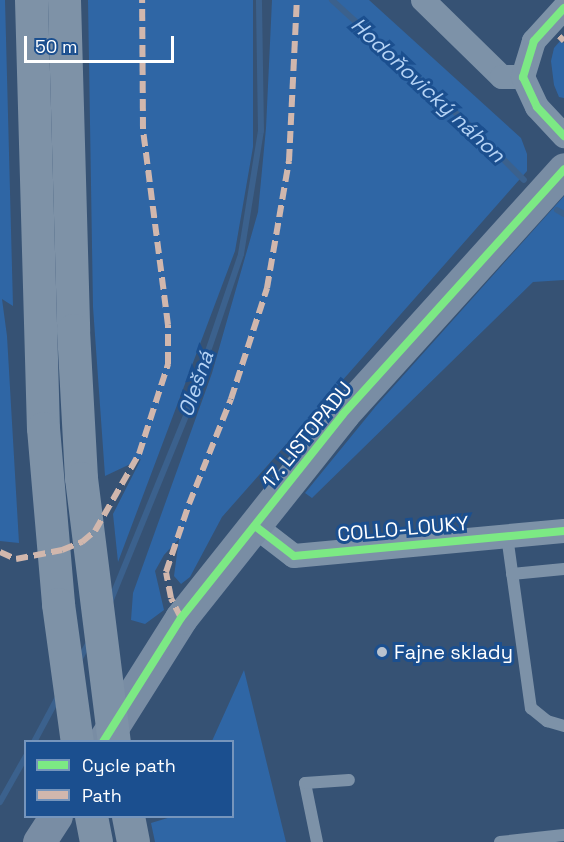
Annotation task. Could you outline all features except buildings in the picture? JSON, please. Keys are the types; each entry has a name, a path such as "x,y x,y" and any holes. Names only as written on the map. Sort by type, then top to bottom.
{"highway":[{"path":"31,0 39,330 50,528 77,740"},
{"path":"64,0 73,322 81,478 114,740"},
{"path":"91,818 96,842"},
{"path":"128,818 133,842"}],"main road":[{"name":"17. LISTOPADU","path":"104,740 181,618 343,414 564,169"},
{"path":"39,842 55,818"}],"street":[{"path":"423,0 502,77 524,77"},
{"path":"564,8 534,41 524,77 537,107 564,136"},
{"name":"COLLO-LOUKY","path":"255,526 294,556 564,531"}],"lane":[{"path":"507,536 531,708 546,721 564,726"},
{"path":"512,574 564,569"},
{"path":"317,842 305,783 349,780"},
{"path":"500,842 564,835"}],"shaded area":[{"path":"0,0 5,0 13,306 2,299 7,336 19,543 0,541"},
{"path":"88,0 253,0 253,147 235,251 118,562 113,514 141,459 105,476 93,307"},
{"path":"272,0 369,0 521,138 527,154 527,171 222,517 190,577 181,584 174,576 179,539 164,555 155,571 164,610 145,624 131,620 133,593 212,373 258,212 266,128"},
{"path":"560,41 564,43 564,98 559,97 554,85 551,61 554,48"},
{"path":"564,196 564,280 533,282 312,498 305,493 376,406"},
{"path":"244,670 286,842 155,842 151,823 168,818 234,818 234,740 212,740"}],"waterway":[{"name":"Olešná","path":"110,602 186,416 241,254 261,131 259,0"},
{"name":"Hodoňovický náhon","path":"332,0 468,124 524,180"},
{"name":"Hodoňovický náhon","path":"557,210 564,214"},
{"name":"Olešná","path":"78,662 89,642"},
{"name":"Olešná","path":"35,740 58,697"},
{"name":"Olešná","path":"0,802 24,760"}],"marked path":[{"path":"0,552 16,559 62,550 82,542 95,531 139,454 168,364 168,325 143,129 142,0"},
{"path":"181,618 171,598 166,572 189,504 231,399 267,288 289,161 297,0"},
{"path":"559,36 564,41"}],"cycle path":[{"path":"564,8 534,41 523,77 537,107 564,136"},
{"path":"104,740 181,618 343,414 564,169"},
{"path":"255,526 294,556 564,531"}],"place":[{"name":"Fajne sklady","path":"382,652"}]}
